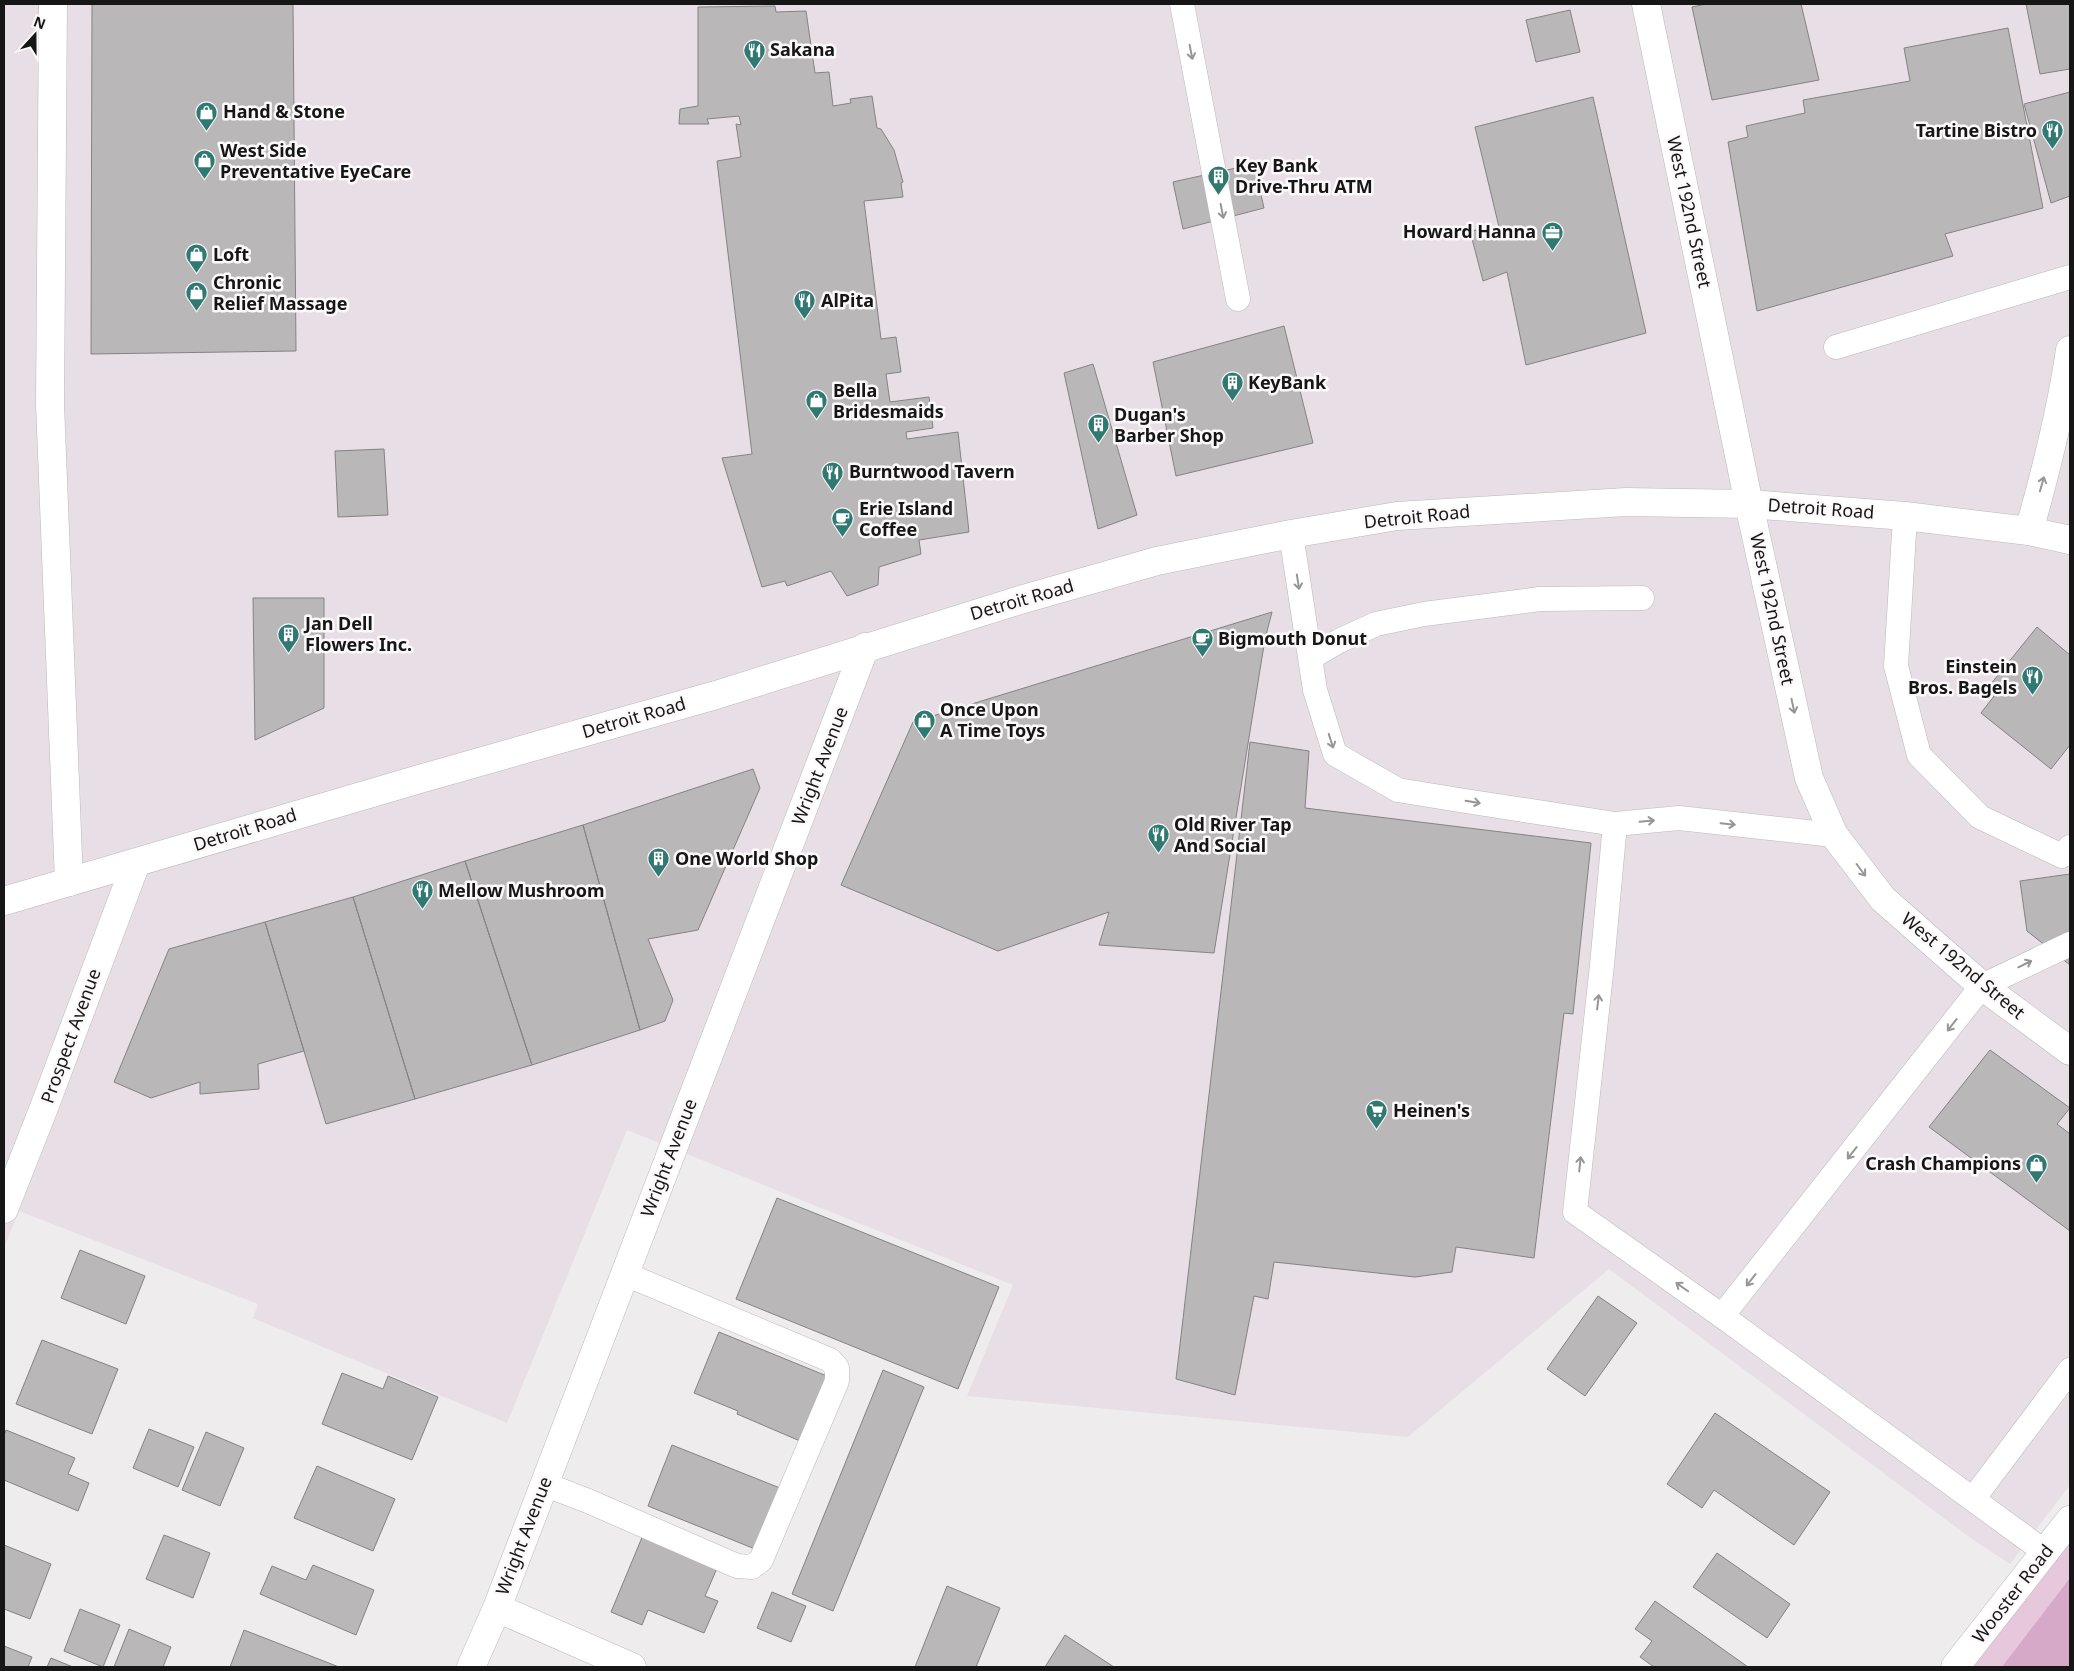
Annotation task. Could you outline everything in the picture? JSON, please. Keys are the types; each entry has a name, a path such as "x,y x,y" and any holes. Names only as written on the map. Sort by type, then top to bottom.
{"street":[{"path":"53,4 50,404 69,882"},
{"name":"West 192nd Street","path":"1646,4 1749,504 1809,778 1834,835 1883,899 1982,986 2070,1052"},
{"path":"2029,531 2052,450 2063,398 2070,350"},
{"name":"Detroit Road","path":"4,901 423,778 716,695 865,648 1157,562 1291,534 1405,515 1626,502 1749,504 1905,516 2029,531 2070,540"},
{"name":"Wright Avenue","path":"471,1667 497,1608 865,648"},
{"name":"Prospect Avenue","path":"4,1209 136,863"},
{"name":"Wooster Road","path":"1955,1667 2070,1520"},
{"path":"497,1608 632,1667"}],"lane":[{"path":"1182,4 1238,299"},
{"path":"1836,347 2070,277"},
{"path":"1905,516 1896,666 1919,755 1980,817 2062,856 2070,847"},
{"path":"1291,534 1315,690 1335,754 1398,790 1615,824 1679,818 1834,835"},
{"path":"1310,658 1339,641 1376,624 1424,614 1540,599 1642,598"},
{"path":"1615,824 1602,965 1575,1212 1722,1316 2045,1552"},
{"path":"1722,1316 1982,986 2070,944"},
{"path":"544,1484 588,1501 737,1566 752,1567 761,1560 837,1381 837,1368 830,1360 625,1274"},
{"path":"1973,1499 2070,1370"}],"shaded area":[{"path":"4,4 2070,4 2070,1485 2010,1564 1972,1539 1609,1269 1408,1437 967,1396 1013,1285 627,1130 507,1423 253,1318 258,1304 19,1211 4,1248"},
{"path":"2070,1527 2070,1667 1958,1667"},
{"path":"2070,1578 2070,1667 2002,1667"}],"building":[{"path":"92,4 293,4 296,351 91,354"},
{"path":"1706,4 1801,4 1819,80 1712,100 1692,7"},
{"path":"2026,4 2070,4 2070,69 2040,74"},
{"path":"775,6 776,12 806,11 815,73 829,72 833,106 851,103 850,99 872,96 877,128 881,129 894,150 903,182 901,183 903,197 864,201 881,339 896,337 901,372 886,374 890,402 929,397 933,428 906,432 907,439 958,432 969,532 919,540 921,554 879,567 878,585 847,596 831,571 787,586 785,581 762,587 722,458 752,454 717,161 741,157 736,124 741,125 739,116 707,119 709,124 679,124 680,109 698,106 698,7"},
{"path":"1570,10 1580,52 1536,62 1526,20"},
{"path":"2008,28 2043,208 1945,234 1953,256 1757,311 1728,142 1748,137 1746,126 1805,113 1803,100 1910,81 1904,48"},
{"name":"Tartine Bistro","path":"2070,92 2070,196 2051,203 2024,104"},
{"name":"Howard Hanna","path":"1593,97 1646,333 1526,365 1507,272 1483,281 1470,231 1499,227 1475,127"},
{"name":"Key Bank Drive-Thru ATM","path":"1254,164 1264,208 1183,229 1173,182"},
{"name":"KeyBank","path":"1284,326 1313,443 1176,476 1153,362"},
{"name":"Dugan's Barber Shop","path":"1093,364 1137,515 1098,529 1064,373"},
{"path":"384,449 388,515 338,517 335,451"},
{"name":"Jan Dell Flowers Inc.","path":"253,598 324,598 324,708 255,740"},
{"path":"1272,612 1265,639 1214,953 1099,945 1109,912 998,951 841,885 913,722"},
{"path":"2037,627 2070,655 2070,745 2051,769 1981,713 1994,696 1986,690"},
{"name":"Heinen's","path":"1250,742 1309,751 1305,808 1591,843 1573,1014 1564,1013 1534,1258 1456,1247 1452,1272 1415,1277 1274,1262 1268,1299 1254,1296 1235,1395 1176,1379"},
{"name":"One World Shop","path":"753,769 760,788 698,930 648,939 673,1000 665,1021 640,1030 583,825"},
{"path":"583,825 640,1030 532,1065 465,861"},
{"path":"465,861 532,1065 415,1099 353,897"},
{"path":"2070,874 2070,965 2027,931 2020,881"},
{"path":"353,897 415,1099 326,1124 265,922"},
{"path":"265,922 304,1051 258,1064 259,1089 200,1094 200,1082 151,1098 114,1082 169,949"},
{"name":"Crash Champions","path":"1990,1050 2070,1108 2057,1124 2070,1134 2070,1231 1929,1127"},
{"path":"777,1198 999,1287 958,1389 736,1299"},
{"path":"80,1250 145,1276 126,1324 61,1298"},
{"path":"1598,1296 1637,1323 1585,1396 1547,1369"},
{"path":"719,1332 827,1376 800,1441 737,1414 738,1411 694,1393"},
{"path":"42,1340 118,1369 92,1434 16,1404"},
{"path":"883,1370 924,1387 833,1611 792,1594"},
{"path":"342,1373 383,1389 388,1376 438,1397 412,1460 322,1424"},
{"path":"1715,1413 1830,1492 1794,1545 1714,1490 1702,1508 1667,1484"},
{"path":"149,1429 194,1447 178,1487 133,1468"},
{"path":"6,1430 75,1458 68,1474 89,1483 78,1511 4,1480 4,1435"},
{"path":"206,1432 244,1448 220,1506 182,1490"},
{"path":"672,1445 780,1488 755,1549 648,1506"},
{"path":"317,1466 395,1499 373,1551 294,1518"},
{"path":"164,1535 210,1553 193,1598 146,1579"},
{"path":"643,1535 718,1566 705,1596 718,1601 704,1633 648,1610 642,1625 611,1612"},
{"path":"4,1545 51,1564 30,1619 4,1609"},
{"path":"1717,1553 1790,1604 1767,1638 1693,1587"},
{"path":"313,1565 374,1590 356,1635 260,1594 272,1566 306,1580"},
{"path":"947,1586 1000,1608 976,1667 915,1667"},
{"path":"772,1592 806,1606 791,1642 757,1628"},
{"path":"1655,1601 1748,1667 1654,1667 1640,1657 1652,1641 1635,1629"},
{"path":"80,1609 120,1625 103,1667 64,1651"},
{"path":"129,1629 171,1647 163,1667 114,1667"},
{"path":"244,1630 339,1667 230,1667"},
{"path":"1065,1635 1114,1667 1045,1667"},
{"path":"4,1646 32,1657 28,1667 4,1667"},
{"path":"51,1658 73,1667 47,1667"}],"place":[{"name":"Sakana","path":"754,69"},
{"name":"Hand & Stone","path":"207,131"},
{"name":"Tartine Bistro","path":"2053,150"},
{"name":"West Side Preventative EyeCare","path":"204,180"},
{"name":"Key Bank Drive-Thru ATM","path":"1219,195"},
{"name":"Howard Hanna","path":"1552,251"},
{"name":"Loft","path":"197,274"},
{"name":"Chronic Relief Massage","path":"197,312"},
{"name":"AlPita","path":"805,320"},
{"name":"KeyBank","path":"1232,402"},
{"name":"Bella Bridesmaids","path":"817,420"},
{"name":"Dugan's Barber Shop","path":"1098,444"},
{"name":"Burntwood Tavern","path":"833,491"},
{"name":"Erie Island Coffee","path":"843,538"},
{"name":"Jan Dell Flowers Inc.","path":"289,653"},
{"name":"Bigmouth Donut","path":"1202,658"},
{"name":"Einstein Bros. Bagels","path":"2033,696"},
{"name":"Once Upon A Time Toys","path":"924,739"},
{"name":"Old River Tap And Social","path":"1158,854"},
{"name":"One World Shop","path":"659,878"},
{"name":"Mellow Mushroom","path":"422,910"},
{"name":"Heinen's","path":"1377,1130"},
{"name":"Crash Champions","path":"2037,1183"}]}
